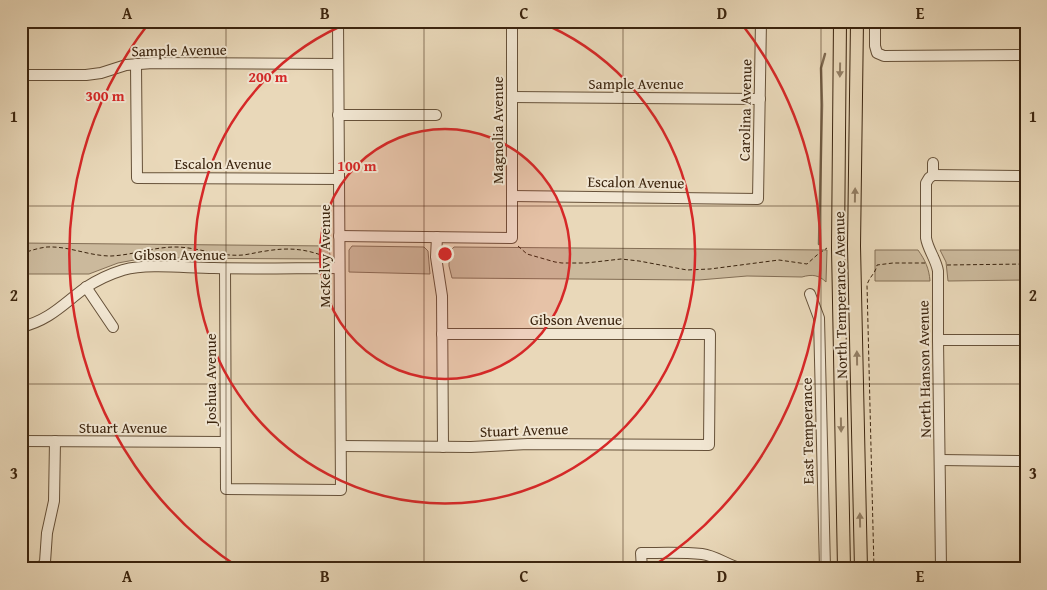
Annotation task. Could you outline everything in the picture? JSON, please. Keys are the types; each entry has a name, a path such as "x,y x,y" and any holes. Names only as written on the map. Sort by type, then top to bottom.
{"main road":[{"name":"North Temperance Avenue","path":"840,21 838,248 844,569"},
{"name":"North Temperance Avenue","path":"857,21 854,246 861,569"}],"street":[{"name":"McKelvy Avenue","path":"338,21 341,490"},
{"name":"Magnolia Avenue","path":"512,21 512,196 515,242"},
{"name":"Carolina Avenue","path":"758,199 762,21"},
{"path":"875,21 875,46 877,53 884,56 1026,55"},
{"name":"Sample Avenue","path":"21,74 86,75 136,64 162,63 338,64"},
{"name":"Escalon Avenue","path":"136,64 137,178 339,179"},
{"name":"Sample Avenue","path":"512,97 760,99"},
{"path":"338,115 436,116"},
{"name":"North Hanson Avenue","path":"933,163 933,176 926,183 926,238 938,271 941,568"},
{"path":"933,176 1026,176"},
{"name":"Escalon Avenue","path":"512,196 758,199"},
{"path":"339,241 437,237 515,242"},
{"path":"437,237 438,268 442,296 443,447"},
{"name":"Gibson Avenue","path":"21,327 47,317 60,309 86,287 105,276 124,270 144,267 339,268"},
{"name":"Joshua Avenue","path":"225,268 226,489 341,490"},
{"path":"86,287 113,327"},
{"name":"East Temperance","path":"810,294 819,318 825,569"},
{"name":"Gibson Avenue","path":"442,334 710,334 709,445"},
{"path":"938,340 1026,340"},
{"name":"Stuart Avenue","path":"21,441 225,442"},
{"path":"40,569 44,562 47,533 54,501 55,441"},
{"name":"Stuart Avenue","path":"340,446 471,447 552,443 709,445"},
{"path":"940,460 1026,461"},
{"path":"642,569 642,553 702,554 717,557 733,567 743,569"},
{"path":"941,568 1026,568"}],"path":[{"path":"21,254 30,250 47,247 109,256 175,247 236,255 289,248 314,252 329,258 330,246 339,241"},
{"path":"515,242 527,254 555,262 570,264 621,259 687,270 710,270 780,260 807,264 827,248"},
{"path":"874,569 867,285 870,277 876,271 877,265 893,263 928,264"},
{"path":"945,265 1026,264"}],"shaded area":[{"path":"21,243 329,246 330,256 326,259 145,258 118,263 89,274 21,274"},
{"path":"352,246 424,247 428,251 430,274 349,272 349,250"},
{"path":"454,247 827,250 826,282 812,275 802,277 747,276 699,280 452,278 449,266 449,252"},
{"path":"875,250 918,250 926,264 930,281 875,281"},
{"path":"940,250 1026,250 1026,280 948,281 946,262"}],"waterway":[{"path":"819,244 821,68 825,54"}]}
